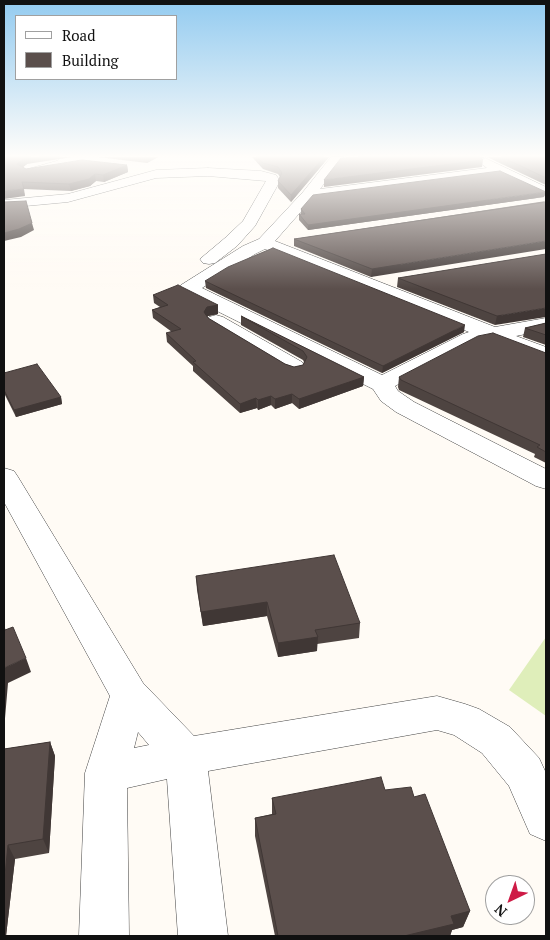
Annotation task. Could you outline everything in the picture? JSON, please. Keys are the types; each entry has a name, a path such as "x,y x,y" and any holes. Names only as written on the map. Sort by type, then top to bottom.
{"street":[{"path":"4,204 37,201"},
{"path":"182,288 243,229 262,201"},
{"path":"264,243 303,201"},
{"path":"294,239 264,243 172,293 184,303 294,367"},
{"path":"264,243 546,354"},
{"path":"371,284 400,279"},
{"path":"182,288 382,384 389,396 405,408 546,480"},
{"path":"382,384 470,338 546,324"},
{"path":"4,477 129,695 186,756 204,936"},
{"path":"104,936 106,773 129,695"},
{"path":"106,773 186,756 437,713 465,721 496,740 524,772 546,819"}],"green space":[{"path":"546,637 546,716 509,690"}],"building":[{"path":"26,201 32,223 4,233 4,202"},
{"path":"308,201 482,201 308,225 299,214 305,214 301,209"},
{"path":"546,202 546,241 372,269 294,239"},
{"path":"273,248 465,325 383,366 205,281 228,267"},
{"path":"546,254 546,308 497,316 398,278"},
{"path":"178,285 218,305 207,307 204,312 208,318 285,364 294,367 303,365 307,357 303,351 241,316 364,377 299,399 292,394 275,399 271,396 258,400 256,398 240,404 193,362 196,361 166,333 181,329 152,310 168,305 153,295"},
{"path":"546,323 546,335 525,328"},
{"path":"493,333 546,353 546,452 537,447 540,445 401,380 399,377 478,336"},
{"path":"37,364 61,397 14,410 4,390 4,373"},
{"path":"334,555 360,623 315,630 318,637 278,643 267,602 201,612 196,576"},
{"path":"4,626 5,630 13,627 26,658 4,668"},
{"path":"50,742 43,839 8,845 4,885 4,749"},
{"path":"381,777 385,790 411,787 414,797 425,794 470,911 451,916 454,924 404,936 278,936 255,818 276,814 272,798"}]}
